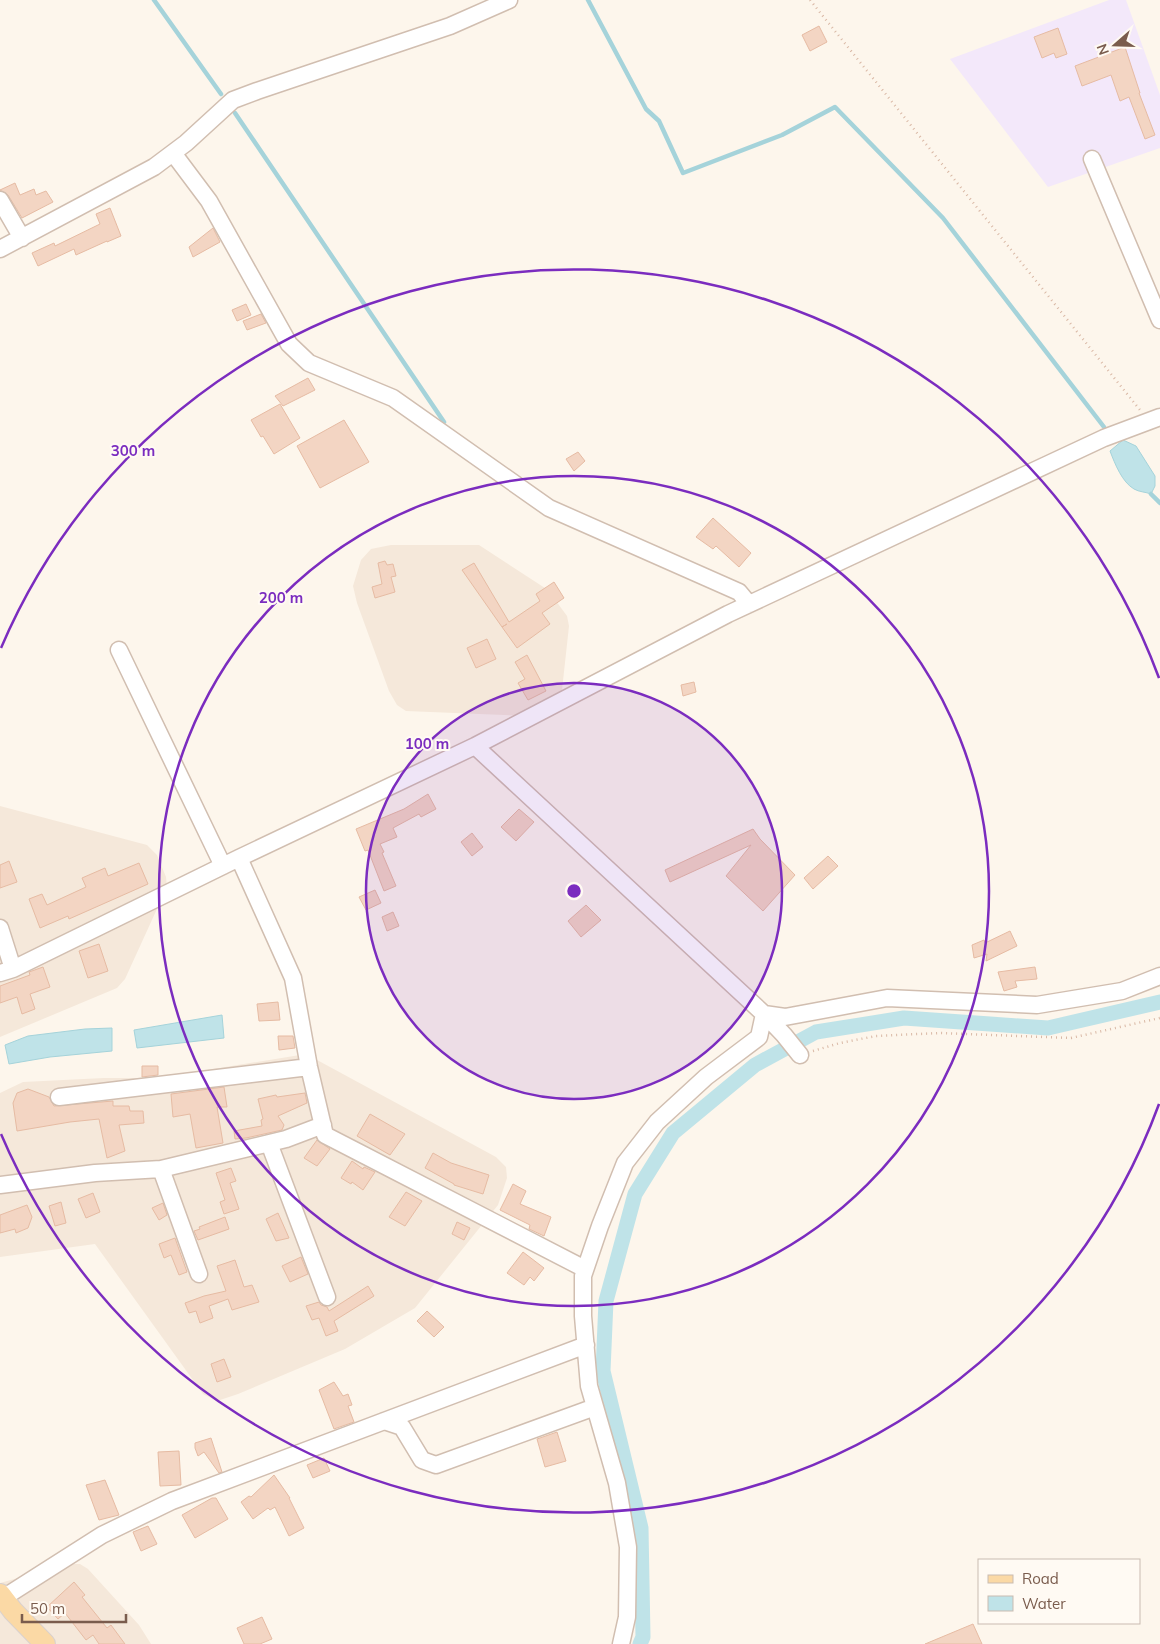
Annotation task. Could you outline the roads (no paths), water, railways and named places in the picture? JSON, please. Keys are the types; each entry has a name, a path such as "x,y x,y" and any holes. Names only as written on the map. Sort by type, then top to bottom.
{"main road":[{"path":"2,1596 45,1644"}],"street":[{"path":"0,249 154,167 186,143 233,100 450,26 509,0"},
{"path":"173,153 208,201 289,344 309,363 394,398 549,508 740,592 749,604"},
{"path":"1092,159 1160,320"},
{"path":"0,200 22,238"},
{"path":"0,928 6,971 475,746 749,604 1104,438 1154,419"},
{"path":"119,650 223,866"},
{"path":"475,746 764,1014 800,1055"},
{"path":"239,858 293,978 309,1067 325,1135 585,1269"},
{"path":"764,1014 785,1017 887,998 1037,1005 1122,990 1160,976"},
{"path":"621,1644 628,1617 628,1547 617,1483 589,1386 583,1316 583,1276 625,1163 657,1122 706,1077 759,1037 764,1014"},
{"path":"59,1097 309,1067"},
{"path":"0,1185 95,1172 161,1169 286,1140 323,1125"},
{"path":"269,1143 327,1297"},
{"path":"161,1169 199,1274"},
{"path":"2,1596 102,1535 172,1501 586,1345"},
{"path":"384,1421 402,1427 422,1460 436,1466 595,1407"}],"water":[{"path":"1123,440 1136,446 1155,476 1155,486 1151,494 1134,489 1119,472 1110,451"},
{"path":"222,1015 224,1038 137,1048 134,1030"},
{"path":"112,1028 112,1051 50,1057 9,1064 5,1045 28,1036 85,1029"}],"waterway":[{"path":"154,0 221,94"},
{"path":"588,0 646,109 659,121 683,173 782,135 835,107 943,218 1104,427"},
{"path":"235,113 444,422"},
{"path":"1151,494 1160,503"},
{"path":"640,1644 643,1637 641,1528 603,1371 606,1301 635,1194 673,1133 755,1065 816,1032 904,1018 1048,1028 1160,1002"}]}
